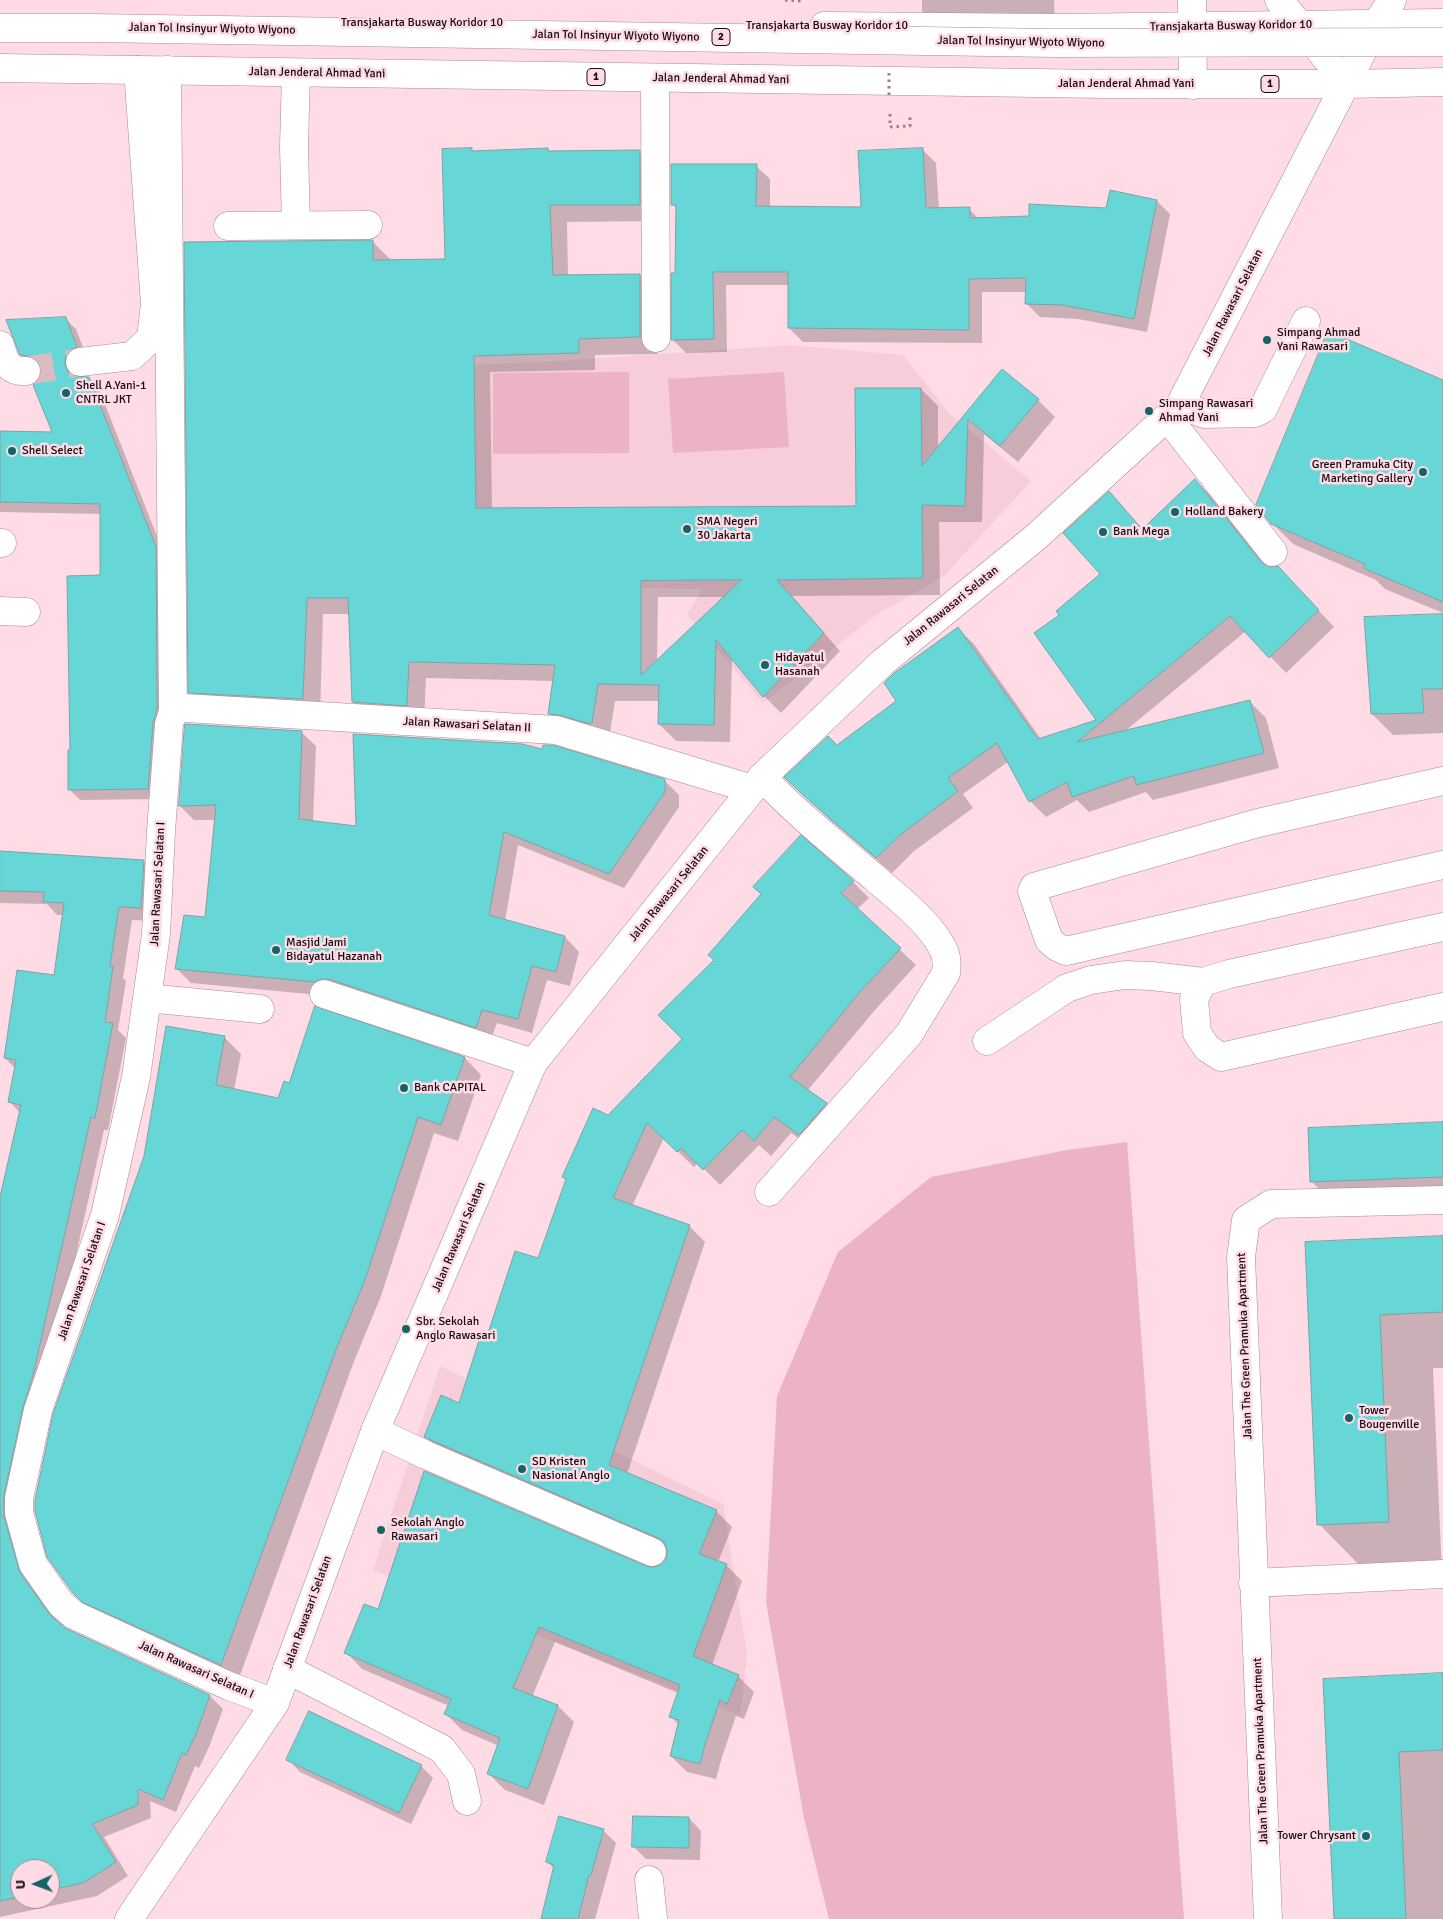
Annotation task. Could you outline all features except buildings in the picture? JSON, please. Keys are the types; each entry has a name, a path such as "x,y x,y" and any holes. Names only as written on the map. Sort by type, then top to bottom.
{"main road":[{"path":"1192,0 1193,85"},
{"path":"1279,0 1347,84"},
{"name":"Jalan Rawasari Selatan","path":"129,1919 275,1703 375,1432 534,1063 757,783 883,662 1036,538 1173,411 1347,84 1377,23 1392,0"},
{"name":"Transjakarta Busway Koridor 10","path":"0,19 1014,28 1443,23"},
{"name":"Jalan Tol Insinyur Wiyoto Wiyono","path":"0,28 122,28 1053,42 1443,42"},
{"name":"Jalan Jenderal Ahmad Yani","path":"0,68 1193,85 1443,82"},
{"path":"80,362 132,356 150,338 155,304 138,70"},
{"name":"Jalan Rawasari Selatan I","path":"167,70 173,711 169,724 160,831 156,934 136,1076 105,1215 38,1410 19,1498 19,1513 33,1564 61,1604 74,1616 229,1686 275,1703"},
{"path":"296,73 294,147 296,225"},
{"path":"655,78 656,338"},
{"path":"228,226 368,225"},
{"path":"1173,411 1205,414 1255,413 1263,409 1306,321"},
{"path":"0,345 5,364 13,369 26,371"},
{"path":"1173,411 1272,552"},
{"name":"Jalan Rawasari Selatan II","path":"173,711 185,708 556,730 757,783"},
{"path":"1443,781 1258,823 1034,887 1032,891 1048,940 1066,951 1443,866"},
{"path":"757,783 787,803 916,914 938,940 945,951 947,962 946,973 909,1034 770,1192"},
{"path":"987,1041 1066,988 1090,980 1125,975 1203,982 1229,974 1443,928"},
{"path":"1203,982 1194,999 1197,1033 1207,1048 1221,1057 1443,1007"},
{"path":"324,994 534,1063"},
{"path":"147,998 260,1008"},
{"name":"Jalan The Green Pramuka Apartment","path":"1268,1919 1241,1257 1246,1220 1271,1204 1443,1200"},
{"path":"375,1432 652,1552"},
{"path":"1253,1583 1443,1574"},
{"path":"287,1669 442,1749 461,1774 467,1801"},
{"path":"649,1880 653,1919"}],"shaded area":[{"name":"SMA Negeri 30 Jakarta","path":"790,345 903,355 949,413 1031,481 944,576 876,615 763,703 687,614 703,589 400,584 380,369 558,361"},
{"path":"629,372 629,453 493,454 493,373"},
{"path":"784,372 789,447 673,453 668,379"},
{"path":"1127,1142 1184,1919 829,1919 804,1818 766,1602 777,1396 838,1252 931,1177 1067,1150"},
{"path":"440,1366 723,1504 747,1654 740,1715 373,1570"}],"tunnel":[{"path":"26,371 80,362"}],"place":[{"name":"Simpang Ahmad Yani Rawasari","path":"1267,340"},
{"name":"Shell A.Yani-1 CNTRL JKT","path":"66,393"},
{"name":"Simpang Rawasari Ahmad Yani","path":"1149,411"},
{"name":"Shell Select","path":"12,451"},
{"name":"Green Pramuka City Marketing Gallery","path":"1423,472"},
{"name":"Holland Bakery","path":"1175,512"},
{"name":"SMA Negeri 30 Jakarta","path":"687,529"},
{"name":"Bank Mega","path":"1103,532"},
{"name":"Hidayatul Hasanah","path":"765,665"},
{"name":"Masjid Jami Bidayatul Hazanah","path":"276,950"},
{"name":"Bank CAPITAL","path":"404,1088"},
{"name":"Sbr. Sekolah Anglo Rawasari","path":"406,1329"},
{"name":"Tower Bougenville","path":"1349,1418"},
{"name":"SD Kristen Nasional Anglo","path":"522,1469"},
{"name":"Sekolah Anglo Rawasari","path":"381,1530"},
{"name":"Tower Chrysant","path":"1366,1836"}]}
